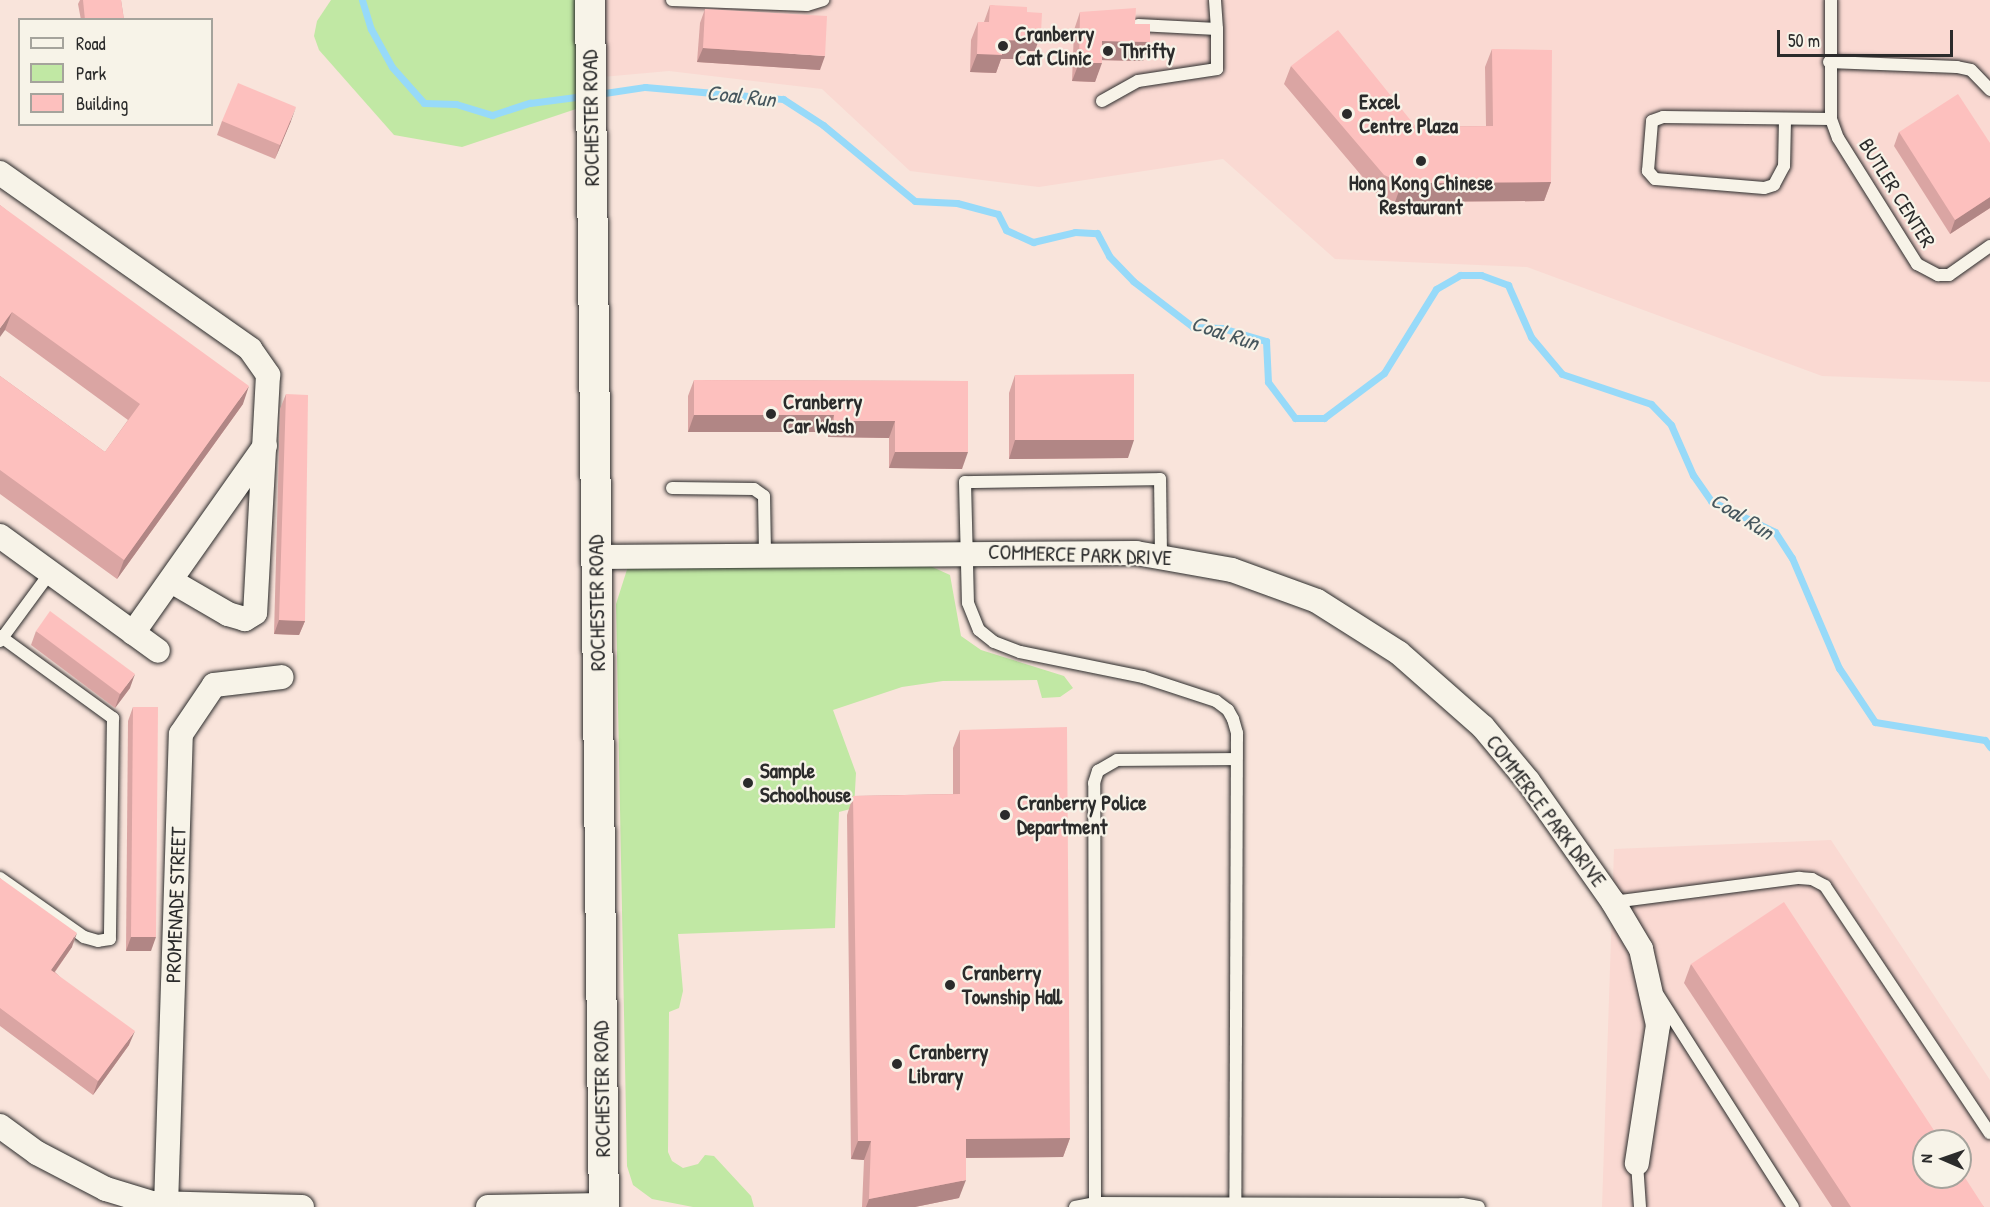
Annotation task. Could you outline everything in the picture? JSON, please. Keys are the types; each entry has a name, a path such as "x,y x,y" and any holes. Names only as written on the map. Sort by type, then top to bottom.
{"street":[{"name":"ROCHESTER ROAD","path":"590,0 596,557 607,1206"},
{"path":"0,172 260,359 268,375 255,613 245,619 228,614 171,581"},
{"path":"133,633 265,446"},
{"path":"0,536 158,651"},
{"name":"COMMERCE PARK DRIVE","path":"596,557 1085,551 1161,556 1232,570 1317,601 1399,653 1490,736 1528,781 1614,902 1641,949 1653,986 1658,1025 1637,1163"},
{"name":"PROMENADE STREET","path":"166,1205 181,734 214,685 282,677"},
{"path":"0,1126 38,1154 106,1189 166,1205 302,1207"},
{"path":"488,1207 607,1206"}],"lane":[{"path":"672,0 807,5 823,0"},
{"path":"1102,100 1138,81 1217,69 1215,0"},
{"name":"BUTLER CENTER","path":"1831,0 1829,62 1831,119 1838,138 1917,264 1938,275 1949,275 1990,246"},
{"path":"1138,26 1217,29"},
{"path":"1829,62 1957,67 1971,70 1990,90"},
{"path":"1785,120 1784,166 1774,185 1764,188 1656,179 1648,171 1652,121 1664,117 1831,119"},
{"path":"1161,556 1160,479 965,482 972,617 994,642 1020,652 1143,677 1215,701 1228,710 1233,720 1236,759 1235,1203"},
{"path":"672,488 754,489 764,496 765,555"},
{"path":"0,878 84,936 98,941 111,939 113,718 1,638 50,573"},
{"path":"1095,1203 1094,802 1098,771 1118,760 1236,759"},
{"path":"1614,902 1799,878 1812,879 1825,886 1990,1133"},
{"path":"1653,986 1793,1207"},
{"path":"1634,1207 1637,1163"},
{"name":"COMMERCE PARK DRIVE","path":"1637,1163 1640,1207"},
{"path":"1075,1207 1095,1203 1462,1203 1479,1207"}],"shaded area":[{"path":"590,0 1990,0 1990,382 1822,376 1527,267 1335,259 1223,159 1039,187 910,171 822,89 669,71 591,78"},
{"path":"1831,840 1990,1080 1990,1207 1602,1207 1614,849"}],"green space":[{"path":"331,0 590,0 591,104 462,147 394,135 319,50 314,36 317,21"},
{"path":"631,557 928,565 950,575 961,636 981,650 1064,676 1073,688 1060,697 1042,698 1037,680 943,681 902,687 833,710 856,773 854,808 839,812 835,928 678,934 683,991 679,1008 669,1012 668,1152 672,1161 683,1168 698,1164 705,1155 714,1156 751,1196 754,1207 693,1207 652,1199 633,1185 627,1166 616,604"}],"building":[{"path":"83,0 121,0 124,18 85,18"},
{"path":"990,5 1027,7 1027,12 1042,13 1041,33 1027,32 1027,41 1003,40 1002,55 977,54 978,22 989,22"},
{"path":"1136,8 1135,24 1150,24 1150,42 1102,41 1102,63 1079,63 1080,12"},
{"path":"705,9 827,16 825,56 703,48"},
{"name":"Excel Centre Plaza","path":"1338,30 1416,127 1493,126 1492,49 1552,50 1551,182 1402,183 1384,175 1291,66"},
{"path":"238,83 296,107 280,145 222,121"},
{"path":"1958,94 1990,143 1990,197 1955,220 1899,132"},
{"path":"0,205 249,386 124,560 0,470 0,376 105,452 140,404 12,312 0,328"},
{"path":"1134,374 1134,440 1015,440 1015,375"},
{"path":"694,380 968,381 968,452 895,452 895,421 834,421 834,415 694,415"},
{"path":"286,394 308,395 305,621 279,620"},
{"path":"50,611 135,674 120,694 36,631"},
{"path":"133,707 158,707 156,937 131,937"},
{"path":"1067,727 1070,1138 966,1139 966,1180 869,1199 871,1141 858,1141 853,796 960,794 960,730"},
{"path":"0,878 77,933 51,970 135,1031 98,1081 0,1008"},
{"path":"1784,902 1933,1129 1912,1129 1912,1189 1972,1188 1984,1207 1851,1207 1691,964"}],"waterway":[{"name":"Coal Run","path":"362,0 371,29 392,67 424,103 456,104 492,115 530,103 584,96"},
{"name":"Coal Run","path":"598,94 645,87 783,99 823,125 915,201 957,203 998,214 1006,230 1033,242 1075,232 1097,233 1109,256 1133,281 1193,327 1222,328 1266,341 1268,382 1295,418 1324,418 1384,373 1436,289 1460,275 1481,275 1508,285 1531,337 1562,374 1651,404 1671,425 1693,475 1711,501 1775,532 1792,558 1839,668 1875,722 1985,740 1990,747"}],"place":[{"name":"Cranberry Cat Clinic","path":"1003,46"},
{"name":"Thrifty","path":"1108,51"},
{"name":"Excel Centre Plaza","path":"1347,114"},
{"name":"Hong Kong Chinese Restaurant","path":"1421,161"},
{"name":"Cranberry Car Wash","path":"771,414"},
{"name":"Sample Schoolhouse","path":"748,783"},
{"name":"Cranberry Police Department","path":"1005,815"},
{"name":"Cranberry Township Hall","path":"950,985"},
{"name":"Cranberry Library","path":"897,1064"}]}
